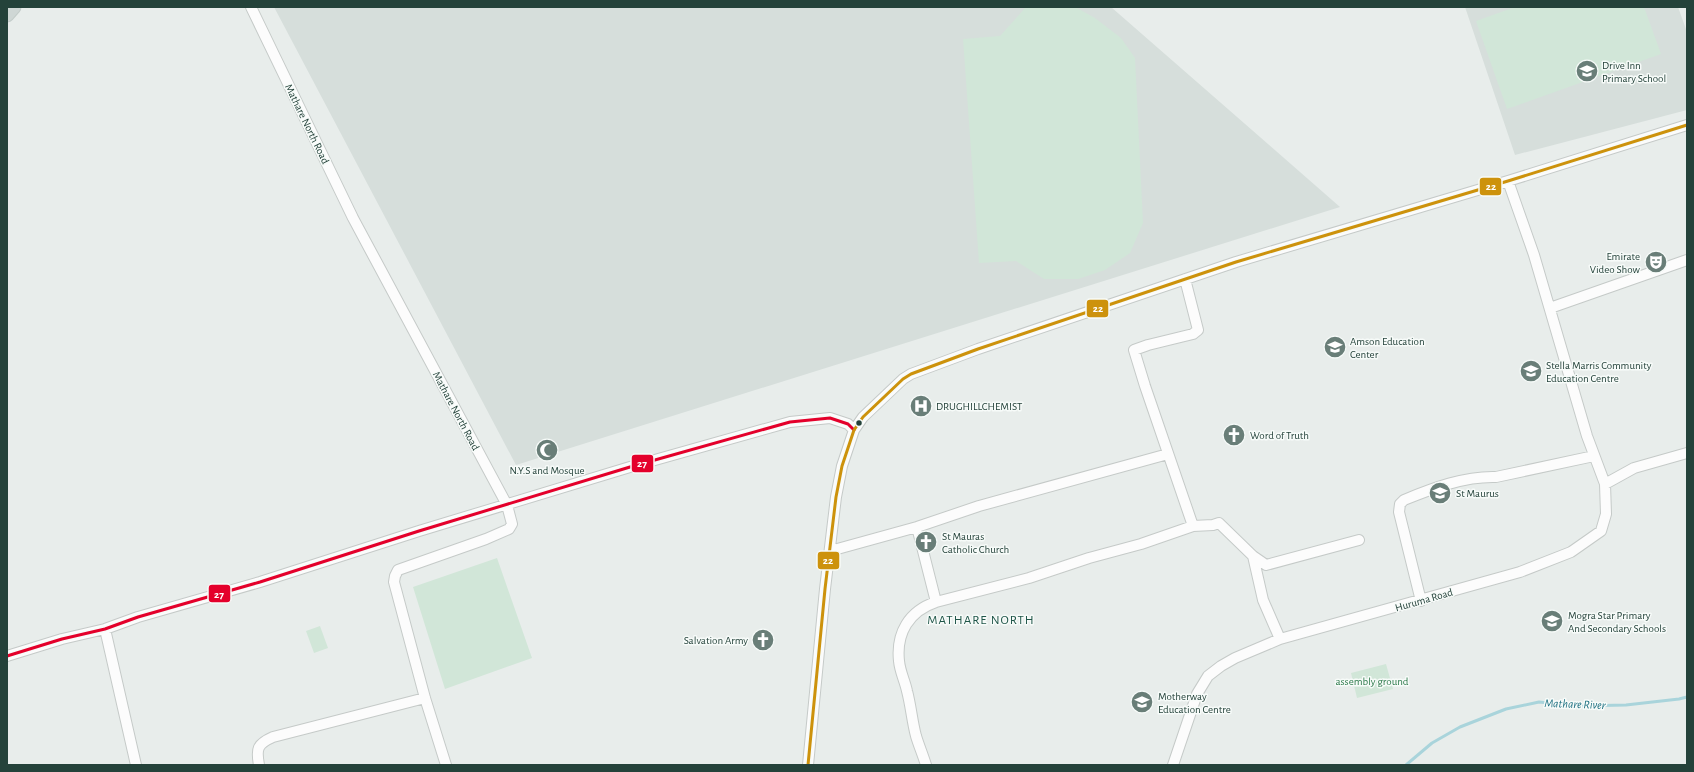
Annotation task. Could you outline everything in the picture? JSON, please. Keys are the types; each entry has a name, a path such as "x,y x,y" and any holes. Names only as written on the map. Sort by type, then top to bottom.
{"main road":[{"path":"7,15 14,7"}],"street":[{"name":"Mathare North Road","path":"251,7 353,218 507,504 512,524 509,529 398,570 395,576 394,582 425,698 446,765"},
{"path":"808,765 830,551 837,491 842,466 854,430 863,417 894,387 911,374 978,349 1185,279 1687,125"},
{"name":"Huruma Road","path":"1174,765 1197,694 1208,676 1235,658 1280,640 1520,572 1571,552 1601,531 1606,514 1605,484 1594,456 1534,255 1508,181"},
{"path":"1550,308 1687,260"},
{"path":"1185,279 1198,330 1193,334 1148,344 1134,350 1193,526"},
{"path":"7,656 62,639 105,629 138,617 274,577 630,467 796,420 830,418 848,424 854,430"},
{"path":"1605,484 1634,468 1687,453"},
{"path":"830,551 917,527 979,506 1168,454"},
{"path":"1421,601 1399,512 1400,504 1404,500 1468,480 1481,477 1496,477 1594,456"},
{"path":"926,765 916,736 907,688 901,671 899,653 902,633 906,623 921,608 936,602 1029,578 1089,558 1141,544 1193,526 1213,525 1219,523 1262,564 1272,564 1316,550 1359,540"},
{"path":"917,527 936,602"},
{"path":"1253,556 1263,600 1280,640"},
{"path":"105,629 136,765"},
{"path":"259,765 258,751 260,745 264,741 273,737 425,698"}],"shaded area":[{"path":"274,7 1111,7 1340,207 516,465"},
{"name":"Drive Inn Primary School","path":"1465,7 1678,7 1687,32 1687,110 1515,155"}],"green space":[{"path":"1026,7 1075,7 1095,18 1121,38 1135,58 1143,223 1130,253 1105,270 1078,279 1044,279 1016,261 979,263 963,39 1000,36"},
{"path":"1515,7 1644,7 1661,54 1507,109 1476,21"},
{"path":"497,558 532,658 445,689 413,587"},
{"path":"320,626 328,648 314,653 306,631"},
{"name":"assembly ground","path":"1386,664 1393,689 1357,698 1351,673"}],"waterway":[{"name":"Mathare River","path":"1406,765 1432,743 1460,727 1506,709 1539,702 1578,706 1626,705 1687,697"}],"transit line":[{"name":"22","path":"808,765 825,589 836,497 842,466 854,430 863,417 903,379 911,374 978,349 1236,262 1508,181 1687,125"},
{"name":"27","path":"7,656 62,639 105,629 138,617 260,582 419,531 630,467 790,422 830,418 848,424 854,430"}],"place":[{"name":"Drive Inn Primary School","path":"1587,71"},
{"name":"Emirate Video Show","path":"1656,262"},
{"name":"Amson Education Center","path":"1335,347"},
{"name":"Stella Marris Community Education Centre","path":"1531,371"},
{"name":"DRUGHILLCHEMIST","path":"921,406"},
{"name":"Word of Truth","path":"1234,435"},
{"name":"N.Y.S and Mosque","path":"547,450"},
{"name":"St Maurus","path":"1440,493"},
{"name":"St Mauras Catholic Church","path":"926,542"},
{"name":"Mogra Star Primary And Secondary Schools","path":"1552,621"},
{"name":"Salvation Army","path":"763,640"},
{"name":"Motherway Education Centre","path":"1142,702"}],"district":[{"name":"MATHARE NORTH","path":"981,620"}]}
